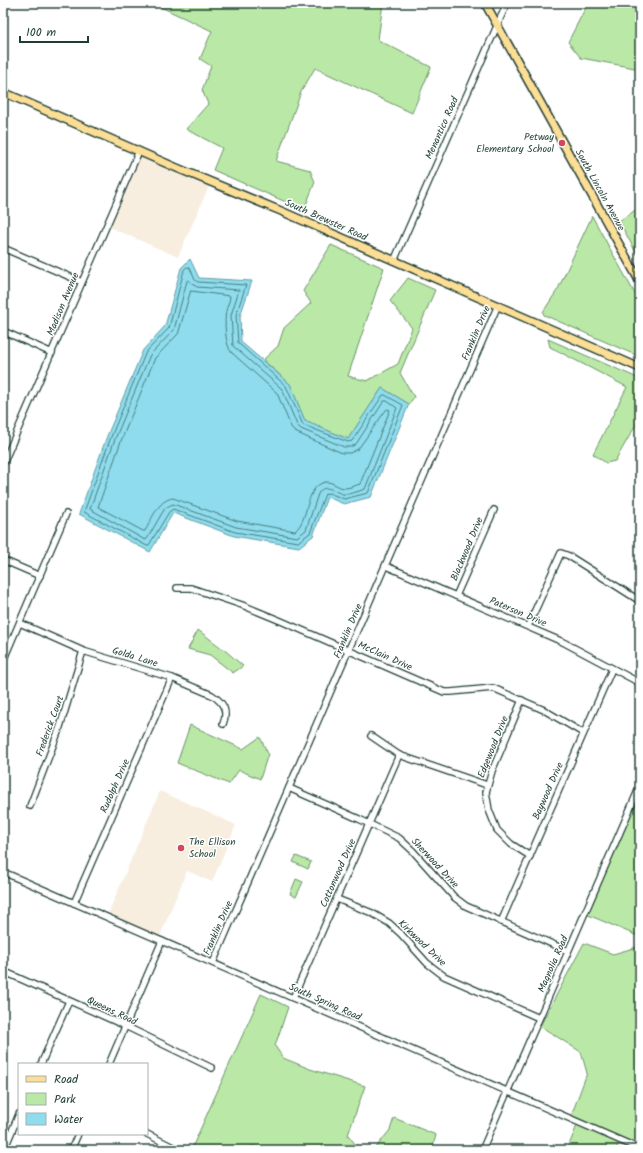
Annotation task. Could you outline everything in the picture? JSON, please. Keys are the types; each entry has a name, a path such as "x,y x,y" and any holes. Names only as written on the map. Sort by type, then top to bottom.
{"main road":[{"name":"South Lincoln Avenue","path":"485,3 640,282"},
{"name":"South Brewster Road","path":"3,92 498,305 640,368"}],"street":[{"name":"Menantico Road","path":"394,261 506,3"},
{"name":"Madison Avenue","path":"3,464 139,151"},
{"path":"3,248 82,282"},
{"name":"Franklin Drive","path":"213,963 498,305"},
{"path":"3,331 52,353"},
{"name":"Blackwood Drive","path":"456,596 494,510"},
{"path":"3,661 66,514"},
{"path":"528,626 561,553 569,556 640,601"},
{"path":"3,560 40,576"},
{"name":"Paterson Drive","path":"386,566 563,642 640,683"},
{"name":"McClain Drive","path":"177,588 191,588 282,621 444,692 493,688 522,700 583,733"},
{"name":"Golda Lane","path":"20,623 83,651 172,678 208,693 218,699 225,708 226,713 223,724"},
{"name":"Frederick Court","path":"30,806 60,727 83,651"},
{"name":"Baywood Drive","path":"501,922 612,669"},
{"name":"Rudolph Drive","path":"74,903 172,678"},
{"name":"Edgewood Drive","path":"522,700 486,792 489,810 495,826 507,841 530,856"},
{"path":"371,736 399,755 488,784"},
{"name":"Cottonwood Drive","path":"293,998 399,755"},
{"name":"Magnolia Road","path":"482,1150 640,786"},
{"name":"Sherwood Drive","path":"289,788 394,835 403,842 454,897 466,906 568,951"},
{"name":"South Spring Road","path":"3,872 640,1150"},
{"name":"Kirkwood Drive","path":"337,899 368,911 389,923 427,963 444,976 539,1018"},
{"path":"109,1063 162,941"},
{"name":"Queens Road","path":"3,972 125,1026 212,1068"},
{"path":"41,1063 69,1001"},
{"path":"4,1150 18,1116"},
{"path":"148,1134 179,1150"},
{"path":"71,1150 78,1135"}],"shaded area":[{"path":"141,155 210,184 178,257 109,227"},
{"name":"The Ellison School","path":"160,791 236,825 212,882 187,871 160,936 108,914"}],"green space":[{"path":"152,3 383,3 378,40 431,67 412,113 315,68 301,92 276,161 310,170 315,182 304,210 213,170 222,148 186,129 208,104 202,90 211,66 200,59 212,31"},
{"path":"588,3 640,3 640,69 581,58 568,42"},
{"path":"640,207 640,260 619,221"},
{"path":"592,216 640,303 640,357 544,315 543,312 558,289"},
{"path":"331,245 384,268 348,376 367,381 398,364 412,328 390,301 408,278 435,290 400,373 414,397 409,404 382,388 348,439 305,421 290,384 263,360 278,346 284,328 311,303 303,291"},
{"path":"548,339 640,379 640,418 615,461 606,463 593,454 627,387 550,347"},
{"path":"198,630 243,666 233,673 210,655 188,649"},
{"path":"190,725 243,749 260,737 268,754 260,779 239,770 229,784 177,763"},
{"path":"636,796 640,797 640,937 586,914"},
{"path":"296,856 311,862 308,869 293,862"},
{"path":"296,879 303,882 296,897 290,894"},
{"path":"640,941 640,1150 619,1141 616,1150 567,1150 578,1123 570,1119 587,1073 581,1052 540,1026 584,943 613,954 637,947"},
{"path":"261,994 288,1007 275,1046 283,1058 310,1069 365,1086 348,1135 360,1150 259,1150 255,1146 246,1147 244,1150 191,1150"},
{"path":"394,1118 436,1135 432,1150 374,1150 390,1130"}],"water":[{"path":"190,259 199,278 252,281 240,316 241,342 290,384 305,421 348,439 382,388 409,404 371,497 344,504 327,497 313,536 299,547 234,536 173,513 150,552 79,514 107,436 143,350 165,326 181,268"}],"place":[{"name":"Petway Elementary School","path":"562,143"},
{"name":"The Ellison School","path":"181,848"}]}
